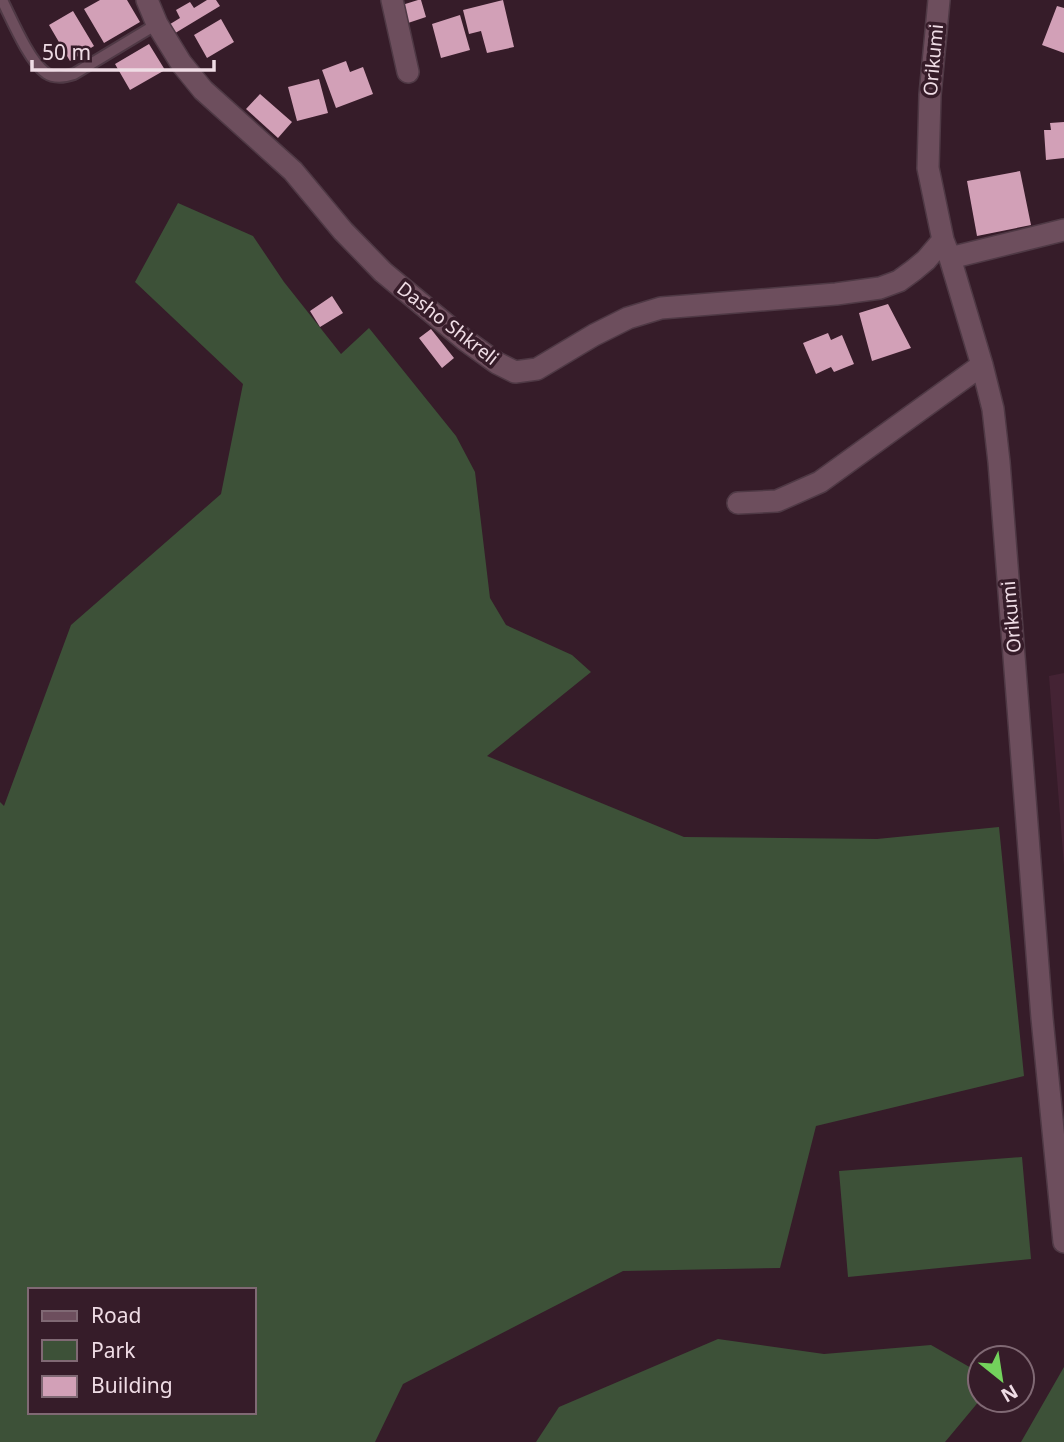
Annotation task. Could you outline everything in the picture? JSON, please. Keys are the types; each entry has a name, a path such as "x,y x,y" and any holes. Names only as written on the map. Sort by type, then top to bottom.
{"street":[{"name":"Dasho Shkreli","path":"147,0 157,24 181,63 203,90 293,171 343,231 383,272 465,340 497,363 515,372 537,369 628,318 661,309 880,288 899,281 926,260 946,249"},
{"path":"392,0 408,72"},
{"name":"Orikumi","path":"939,0 930,95 928,169 946,249 993,409 1042,1018 1064,1242"},
{"path":"946,249 1064,230"},
{"path":"738,503 777,501 820,482 982,365"}],"lane":[{"path":"2,0 27,48 46,73 54,77 74,74 157,24"}],"shaded area":[{"path":"1064,673 1064,866 1049,676"}],"green space":[{"path":"178,203 253,236 284,282 341,354 369,328 456,436 475,472 490,598 506,625 572,655 591,672 487,756 684,837 877,839 999,827 1024,1076 816,1126 780,1268 623,1271 403,1384 375,1442 0,1442 0,802 4,806 71,625 221,494 243,384 135,282"},
{"path":"1022,1157 1031,1259 848,1277 839,1171"},
{"path":"718,1339 824,1354 931,1345 966,1365 966,1414 968,1414 945,1442 536,1442 559,1407"},
{"path":"1064,1367 1064,1442 1021,1442"}],"building":[{"path":"100,0 127,0 140,22 104,43 84,9"},
{"path":"207,0 216,0 220,6 172,35 167,26 180,18 176,10 190,2 194,8"},
{"path":"421,0 426,17 408,23 402,5"},
{"path":"503,0 514,47 487,53 481,31 469,34 463,10"},
{"path":"1057,6 1064,8 1064,53 1042,45"},
{"path":"73,11 94,46 70,61 49,25"},
{"path":"460,15 470,50 441,58 432,24"},
{"path":"221,19 234,42 207,58 194,35"},
{"path":"149,44 165,70 130,90 115,64"},
{"path":"346,61 350,72 363,67 373,94 336,108 322,70"},
{"path":"319,79 328,113 297,121 288,87"},
{"path":"260,94 292,122 278,138 246,109"},
{"path":"1064,122 1064,158 1046,160 1044,130 1051,130 1050,123"},
{"path":"1020,171 1031,225 977,236 967,181"},
{"path":"332,296 343,313 320,327 310,311"},
{"path":"888,304 911,348 872,361 859,313"},
{"path":"431,329 454,358 442,368 419,338"},
{"path":"828,333 831,340 842,335 854,364 834,372 831,367 816,374 803,343"}]}
